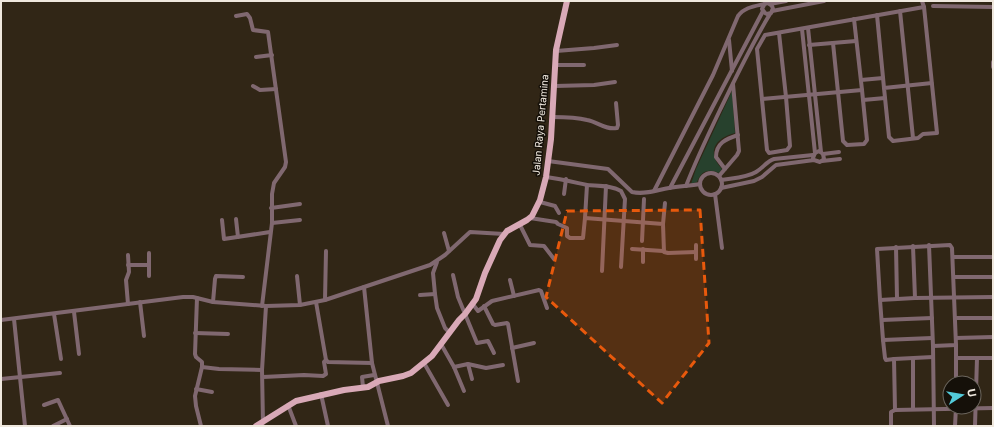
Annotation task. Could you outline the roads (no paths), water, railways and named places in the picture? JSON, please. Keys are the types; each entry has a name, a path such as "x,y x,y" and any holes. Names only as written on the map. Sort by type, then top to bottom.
{"main road":[{"name":"Jalan Raya Pertamina","path":"504,234 530,218 540,202 548,161 555,86 556,51 567,1"},
{"path":"256,426 263,423 288,405 303,398 368,387 377,382 411,373 424,363 432,356 458,320 465,314 476,299 485,273 504,234"}],"street":[{"path":"654,191 713,75 728,38 741,12 748,8 768,3 786,1"},
{"path":"763,11 765,13 824,1"},
{"path":"877,15 890,140 893,141 918,138 923,134 937,133 924,7 922,1"},
{"path":"686,186 693,167 751,45 771,12 772,6 768,3"},
{"path":"670,188 768,3"},
{"path":"933,6 993,7"},
{"path":"779,33 786,97 789,148 787,150 769,153 767,150 757,49 765,35 924,7"},
{"path":"900,11 913,138"},
{"path":"236,16 247,14 250,18 253,30 268,32 286,162 274,183 272,194 272,223 264,306 262,370 263,423"},
{"path":"834,43 843,141 847,145 864,144 867,140 854,19"},
{"path":"808,28 822,153 824,156 822,161"},
{"path":"802,29 814,160"},
{"path":"721,188 720,178 725,169 737,155 738,151 738,135 728,38"},
{"path":"809,45 856,41"},
{"path":"556,51 618,45"},
{"path":"256,57 272,55"},
{"path":"993,62 993,67"},
{"path":"556,65 584,65"},
{"path":"861,80 883,78"},
{"path":"555,86 594,85 615,82"},
{"path":"884,88 932,83"},
{"path":"253,86 260,90 276,89"},
{"path":"762,99 862,90"},
{"path":"863,100 885,98"},
{"path":"552,117 586,119 604,128 617,128 616,103"},
{"path":"725,169 716,157 717,148 724,141 738,135"},
{"path":"839,152 819,152 814,154 774,159 752,174 720,178 713,173 707,174 702,178 700,184 704,192 711,195 715,194 721,188 754,181 762,177 776,165 814,160 818,163 822,161 840,159"},
{"path":"548,161 608,169 632,192 644,193 700,184"},
{"path":"685,161 693,167"},
{"path":"546,177 566,179 587,185 606,186 618,189 624,195 621,267"},
{"path":"564,194 566,179"},
{"path":"530,218 555,221 566,227 567,236 570,238 583,238 587,185"},
{"path":"602,271 606,186"},
{"path":"715,194 722,248"},
{"path":"642,241 644,199"},
{"path":"540,202 555,206 560,213"},
{"path":"663,251 665,203"},
{"path":"271,208 300,204"},
{"path":"236,218 238,237"},
{"path":"585,218 663,224"},
{"path":"222,220 224,238 270,232"},
{"path":"272,223 300,220"},
{"path":"520,225 530,245 544,246 554,259"},
{"path":"1,320 74,312 183,297 197,298 213,302 264,306 300,305 325,300 437,262 470,232 504,234"},
{"path":"444,233 449,251"},
{"path":"696,245 696,260"},
{"path":"929,245 933,346 934,426"},
{"path":"933,357 886,360 885,358 877,250 880,248 929,245 950,245 952,248 955,298 956,375"},
{"path":"913,246 915,298"},
{"path":"896,247 897,298"},
{"path":"632,249 663,251 668,253 696,252"},
{"path":"643,249 643,262"},
{"path":"325,300 326,251"},
{"path":"148,253 149,276"},
{"path":"128,254 128,273 126,280 128,304"},
{"path":"953,256 993,257"},
{"path":"437,262 433,273 437,308 445,328 450,332"},
{"path":"128,265 149,265"},
{"path":"453,275 458,297 477,343 488,341 494,353"},
{"path":"213,302 216,276 243,277"},
{"path":"297,276 300,305"},
{"path":"954,277 993,277"},
{"path":"510,280 514,296"},
{"path":"364,287 374,375 388,426"},
{"path":"472,303 477,311 479,311 492,301 539,290 541,291 547,308"},
{"path":"420,295 435,294"},
{"path":"880,300 897,298 993,297"},
{"path":"197,298 195,354 196,357 202,362 202,366 195,396 201,426"},
{"path":"140,302 144,336"},
{"path":"262,377 304,375 323,376 326,374 324,362 326,360 316,302"},
{"path":"484,306 493,324 508,324 518,381"},
{"path":"74,312 79,354"},
{"path":"54,314 61,359"},
{"path":"882,320 932,318"},
{"path":"955,318 993,318"},
{"path":"14,319 25,426"},
{"path":"195,333 228,334"},
{"path":"956,338 993,337"},
{"path":"884,340 932,338"},
{"path":"512,348 534,343"},
{"path":"441,344 454,367 464,391"},
{"path":"933,346 956,346"},
{"path":"956,358 993,358"},
{"path":"976,358 976,375"},
{"path":"894,359 895,410"},
{"path":"913,359 913,409"},
{"path":"326,360 328,362 372,363"},
{"path":"424,363 448,405"},
{"path":"454,367 468,364 487,368 503,365"},
{"path":"468,364 472,379"},
{"path":"202,366 219,369 262,370"},
{"path":"1,379 60,373"},
{"path":"363,388 362,377 374,375"},
{"path":"196,389 212,392"},
{"path":"321,394 328,426"},
{"path":"44,405 58,400 70,426"},
{"path":"288,405 296,426"},
{"path":"982,409 993,408"},
{"path":"891,426 891,412 895,410 942,409"},
{"path":"955,426 956,415"},
{"path":"975,415 975,426"},
{"path":"53,426 67,419"}]}
